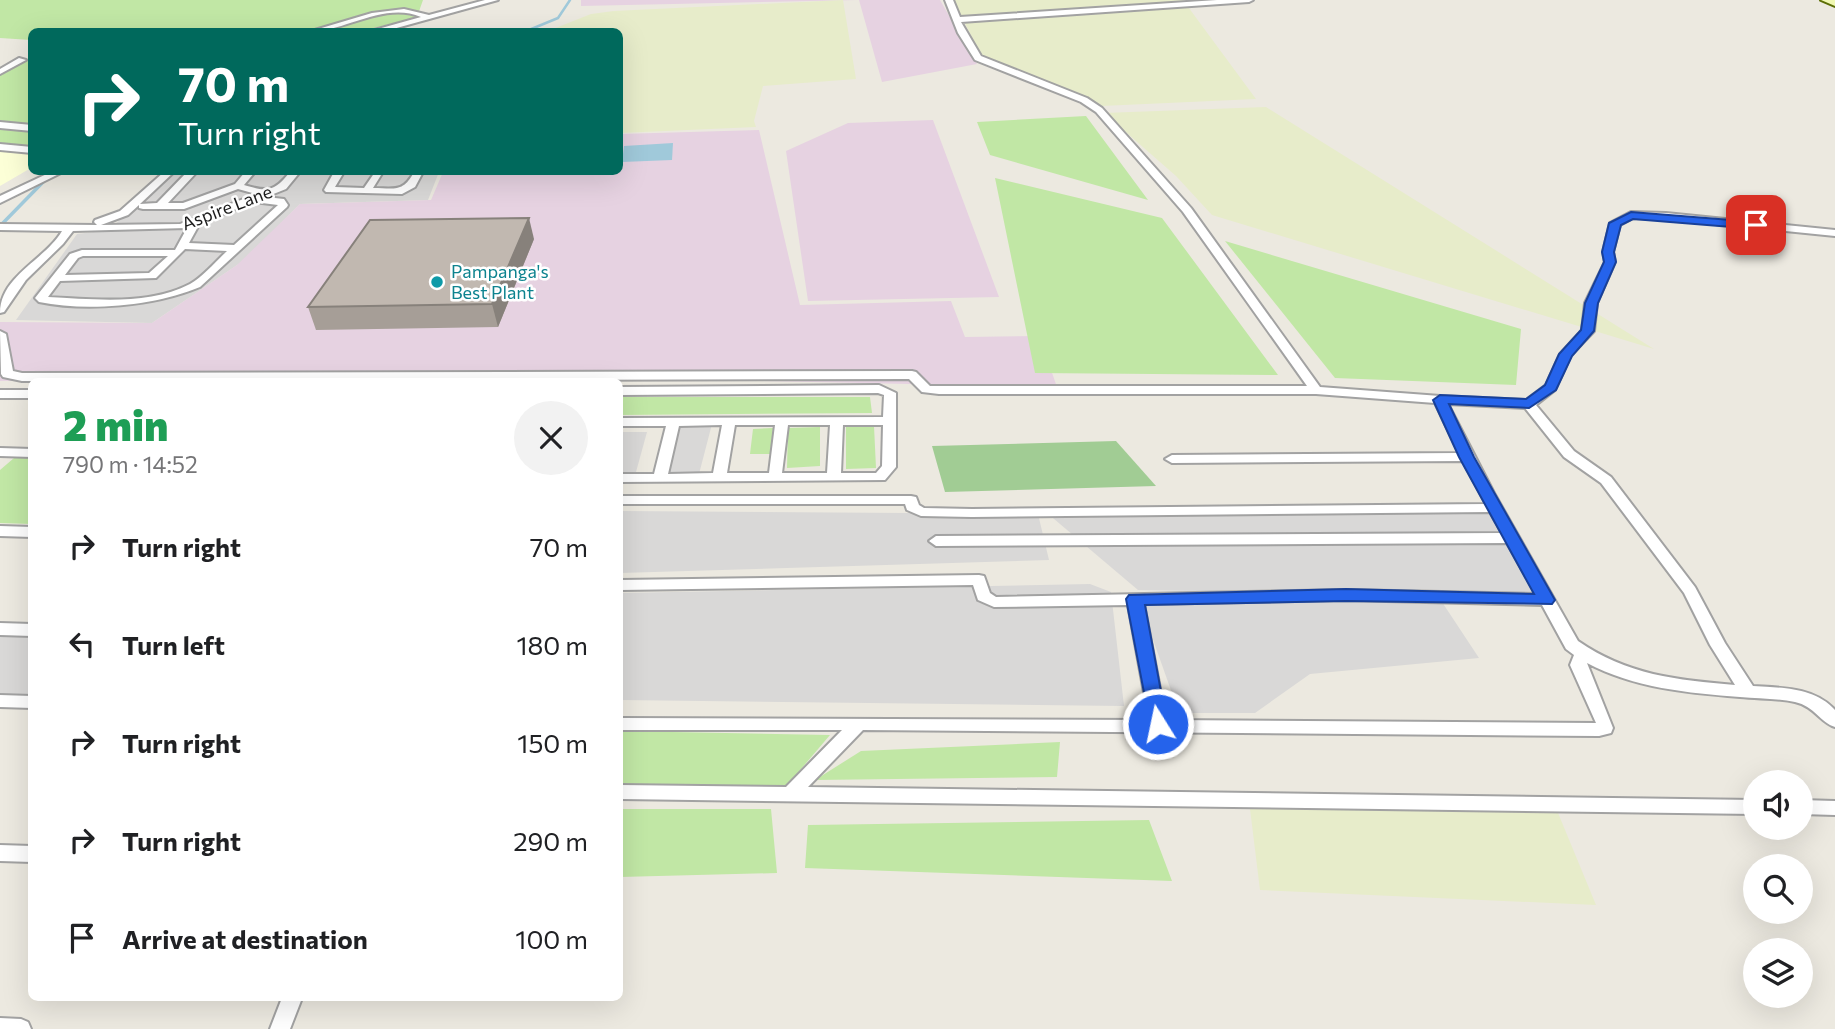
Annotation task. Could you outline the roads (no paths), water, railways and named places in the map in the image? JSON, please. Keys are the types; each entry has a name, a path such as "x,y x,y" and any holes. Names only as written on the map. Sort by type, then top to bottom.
{"main road":[{"path":"1826,0 1835,4"}],"street":[{"path":"386,28 494,0"},
{"path":"949,0 978,58 1084,100 1099,110 1187,210 1316,390"},
{"path":"957,20 1250,0"},
{"path":"327,28 395,10 417,10 428,17"},
{"path":"0,72 22,60"},
{"path":"0,125 28,128"},
{"path":"0,147 28,150"},
{"path":"0,200 52,175"},
{"path":"0,310 37,262 73,228 118,217 156,187 166,175"},
{"path":"160,206 189,175"},
{"path":"143,206 184,206 238,186 247,175"},
{"name":"Aspire Lane","path":"4,227 173,228 195,223 283,187 293,175"},
{"path":"337,175 329,190 402,191 412,184 416,175"},
{"path":"367,190 377,175"},
{"path":"238,186 266,194"},
{"path":"237,248 82,253 75,256 41,298 134,302 179,293 196,285 237,248 282,205 280,201 253,200"},
{"path":"0,334 3,377 912,375 926,389 939,390 1316,390 1529,404 1551,387 1566,354 1588,331 1591,303 1610,262 1608,252 1615,223 1631,215 1666,216 1835,233"},
{"path":"57,278 152,276 180,250 195,223"},
{"path":"623,391 879,389 890,393 889,467 885,474 834,477 623,478"},
{"path":"0,394 28,394"},
{"path":"1440,400 1466,457 1511,538 1572,645 1582,654 1631,676 1799,695 1822,707 1835,721"},
{"path":"1529,404 1569,454 1606,480 1690,591 1718,645 1747,690"},
{"path":"834,477 837,421"},
{"path":"623,422 889,421"},
{"path":"660,478 673,422"},
{"path":"719,478 729,422"},
{"path":"775,477 782,422"},
{"path":"0,452 28,453"},
{"path":"1171,458 1466,457"},
{"path":"623,500 911,500 912,507 922,512 947,513 1495,508"},
{"path":"0,531 28,532"},
{"path":"936,541 1511,538"},
{"path":"623,585 979,580 983,596 994,602 1346,595 1546,600"},
{"path":"1135,599 1158,724"},
{"path":"0,629 28,631"},
{"path":"623,724 1158,724 1600,730 1605,728 1603,719 1578,666 1582,654"},
{"path":"0,701 28,702"},
{"path":"790,794 859,724"},
{"path":"623,792 1743,807"},
{"path":"1813,807 1835,808"},
{"path":"0,853 28,854"},
{"path":"280,1029 291,1001"},
{"path":"0,1028 21,1029"}],"water":[{"path":"673,143 672,160 623,162 624,146"}],"waterway":[{"path":"534,28 558,18 570,0"},
{"path":"0,226 45,180"}],"place":[{"name":"Pampanga's Best Plant","path":"437,282"}]}
